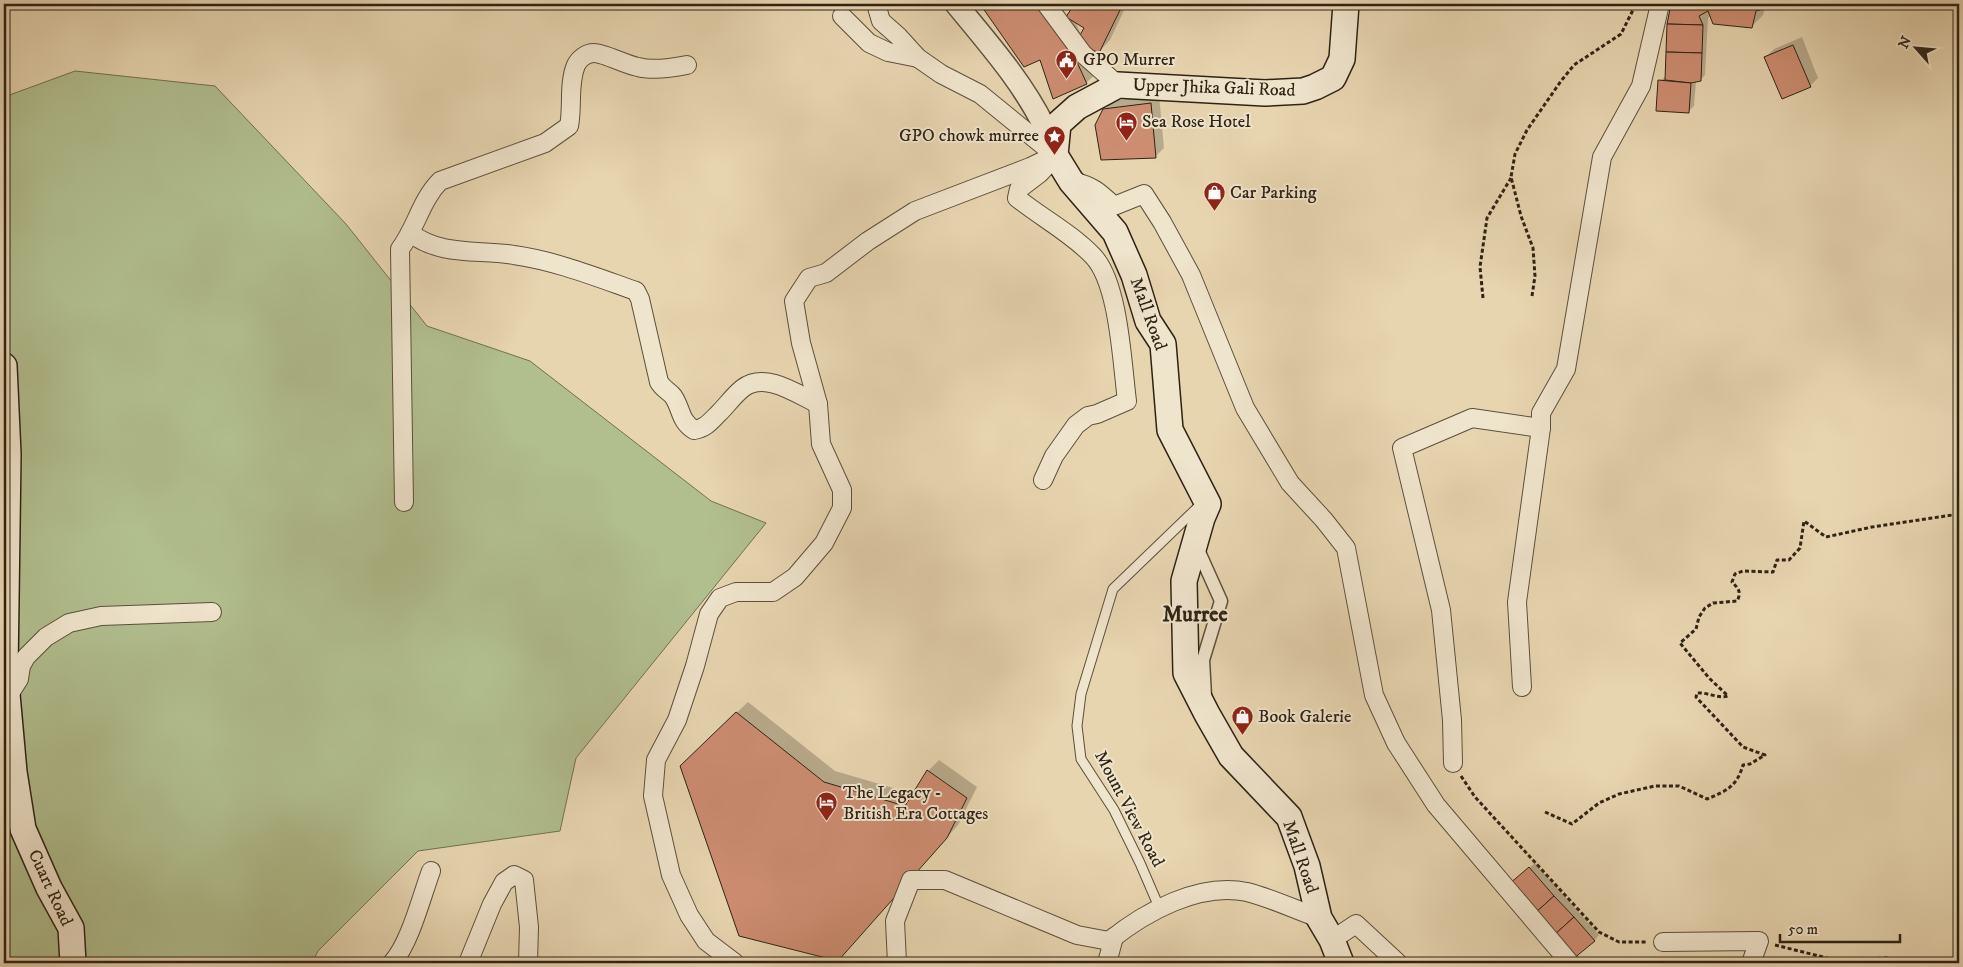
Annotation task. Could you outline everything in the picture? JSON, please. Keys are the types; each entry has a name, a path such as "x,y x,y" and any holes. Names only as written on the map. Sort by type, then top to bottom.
{"main road":[{"name":"Upper Jhika Gali Road","path":"1055,155 1058,124 1077,107 1118,85 1265,93 1303,91 1315,87 1332,78 1342,59 1346,4"},
{"name":"Mall Road","path":"1055,155 1072,181 1115,232 1130,266 1148,321 1163,344 1170,430 1205,511 1184,581 1186,673 1206,714 1231,756 1289,817 1308,866 1320,918 1342,963"},
{"name":"Cuart Road","path":"4,368 8,454 5,672 14,772 23,829 49,888 71,928 73,963"}],"street":[{"path":"876,4 881,21 918,58 941,74 980,94 1055,155"},
{"path":"956,4 1017,83 1044,126 1055,155"},
{"path":"1046,4 1083,54 1118,85"},
{"path":"1522,687 1517,602 1541,428 1541,413 1566,368 1602,157 1641,86 1660,4"},
{"path":"842,16 869,42 888,52 918,58"},
{"path":"404,502 400,249 431,191 440,181 544,142 569,126 572,112 574,74 577,63 583,56 594,53 639,68 668,68 687,65"},
{"path":"734,963 706,940 689,915 671,875 653,796 656,760 677,720 695,666 709,614 720,598 736,592 772,592 795,577 824,544 842,508 842,490 821,444 818,404 802,342 794,301 809,278 826,273 868,241 915,211 1030,167 1055,155"},
{"path":"1044,480 1054,456 1076,425 1088,416 1127,401 1114,307 1105,274 1094,258 1078,243 1017,198 1019,189 1045,169 1055,155"},
{"path":"1072,181 1087,184 1114,206 1144,194 1162,222 1191,275 1245,408 1290,483 1324,520 1346,548 1374,695 1396,743 1436,806 1570,963"},
{"path":"410,233 420,241 432,245 465,253 514,255 575,270 636,291 640,299 659,382 664,390 672,395 685,424 694,430 704,428 744,388 755,382 765,382 782,387 818,404"},
{"path":"1453,763 1452,720 1441,610 1402,448 1472,418 1541,428"},
{"name":"Mall Road","path":"1205,511 1199,552 1220,601 1203,660 1206,714"},
{"path":"7,698 19,680 21,666 26,657 46,637 69,623 101,616 212,612"},
{"path":"392,963 398,957 408,937 431,872"},
{"path":"468,963 492,904 504,882 514,875 524,880 529,927 528,963"},
{"path":"897,963 895,921 910,880 945,880 1077,935 1109,941 1159,907 1213,890 1246,892 1320,918"},
{"path":"1332,940 1356,924 1398,963"},
{"path":"1107,963 1114,937"},
{"path":"1662,942 1760,942 1751,963"}],"lane":[{"name":"Mount View Road","path":"1159,907 1114,810 1081,759 1077,726 1081,694 1113,589 1196,509 1205,511"}],"path":[{"path":"1532,296 1535,276 1533,248 1521,216 1512,177 1515,154 1527,130 1574,65 1621,34 1633,10 1642,4"},
{"path":"1483,298 1480,267 1487,218 1512,177"},
{"path":"1545,812 1572,824 1599,803 1620,794 1655,786 1679,786 1707,799 1726,792 1740,776 1743,765 1750,764 1765,755 1743,747 1696,697 1697,692 1722,698 1728,696 1709,678 1680,643 1696,629 1699,617 1706,608 1713,603 1737,600 1740,590 1732,582 1734,574 1743,571 1773,572 1777,560 1789,560 1800,548 1804,521 1826,537 1959,514"},
{"path":"1453,763 1475,797 1599,932 1618,942 1662,942"},
{"path":"1760,942 1835,960 1889,958 1902,963"}],"green space":[{"path":"75,71 215,86 346,224 427,326 530,361 711,501 766,523 576,758 560,831 418,851 318,951 312,963 4,963 4,97"}],"building":[{"path":"980,4 1040,4 1061,27 1087,84 1053,99 1040,60 1024,67"},
{"path":"1069,4 1123,4 1099,53 1076,42 1084,28 1066,17 1073,6"},
{"path":"1671,4 1762,4 1763,9 1756,11 1752,28 1713,24 1708,11 1699,16 1703,25 1667,24"},
{"path":"1667,24 1703,25 1702,53 1666,52"},
{"path":"1793,45 1811,87 1782,99 1764,57"},
{"path":"1666,52 1702,53 1701,81 1691,83 1665,80"},
{"path":"1658,80 1691,83 1689,113 1656,111"},
{"name":"Sea Rose Hotel","path":"1151,103 1156,158 1101,160 1095,125 1103,109"},
{"name":"The Legacy - British Era Cottages","path":"736,712 824,782 905,806 927,770 967,798 947,838 838,961 739,936 680,766"},
{"path":"1529,867 1554,896 1534,914 1508,885"},
{"path":"1554,896 1574,917 1553,936 1534,914"},
{"path":"1574,917 1595,941 1573,959 1553,936"}],"place":[{"name":"GPO Murrer","path":"1067,79"},
{"name":"Sea Rose Hotel","path":"1126,141"},
{"name":"GPO chowk murree","path":"1055,155"},
{"name":"Car Parking","path":"1214,212"},
{"name":"Book Galerie","path":"1242,736"},
{"name":"The Legacy - British Era Cottages","path":"827,822"}],"district":[{"name":"Murree","path":"1195,614"}]}
